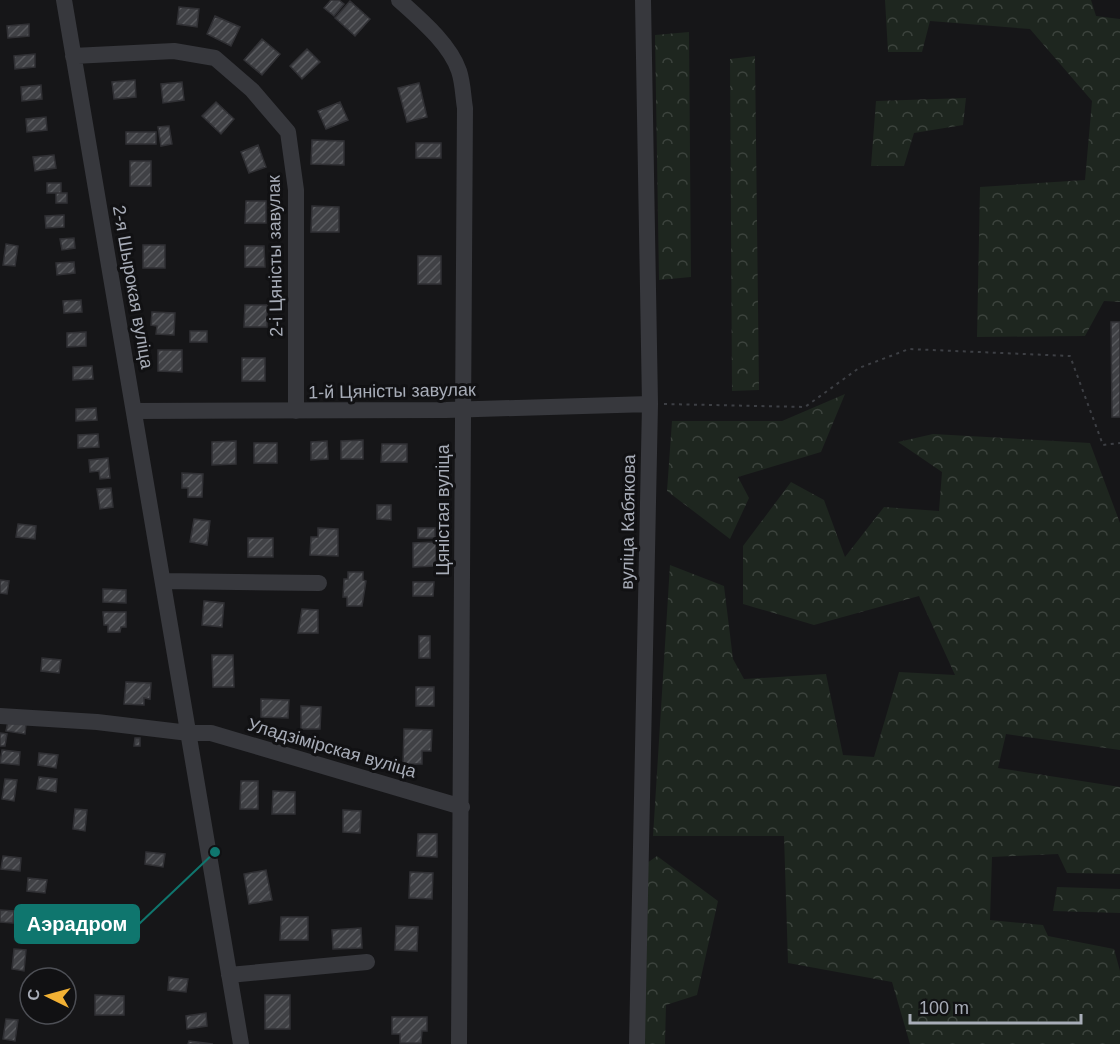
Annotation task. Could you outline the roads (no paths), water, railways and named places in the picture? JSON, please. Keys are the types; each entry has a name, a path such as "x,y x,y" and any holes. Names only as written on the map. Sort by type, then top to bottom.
{"street":[{"name":"2-я Шырокая вуліца","path":"64,0 241,1044"},
{"name":"Цяністая вуліца","path":"399,0 436,36 454,61 462,83 465,155 459,1044"},
{"name":"вуліца Кабякова","path":"637,1044 650,404 643,0"},
{"name":"2-і Цяністы завулак","path":"73,56 174,51 215,58 252,90 288,132 296,190 296,411"},
{"name":"1-й Цяністы завулак","path":"134,411 463,410 650,404"},
{"path":"163,581 319,583"},
{"name":"Уладзімірская вуліца","path":"0,716 97,722 189,733 211,733 462,807"},
{"path":"229,975 367,962"}],"place":[{"name":"Аэрадром","path":"215,852"}]}
